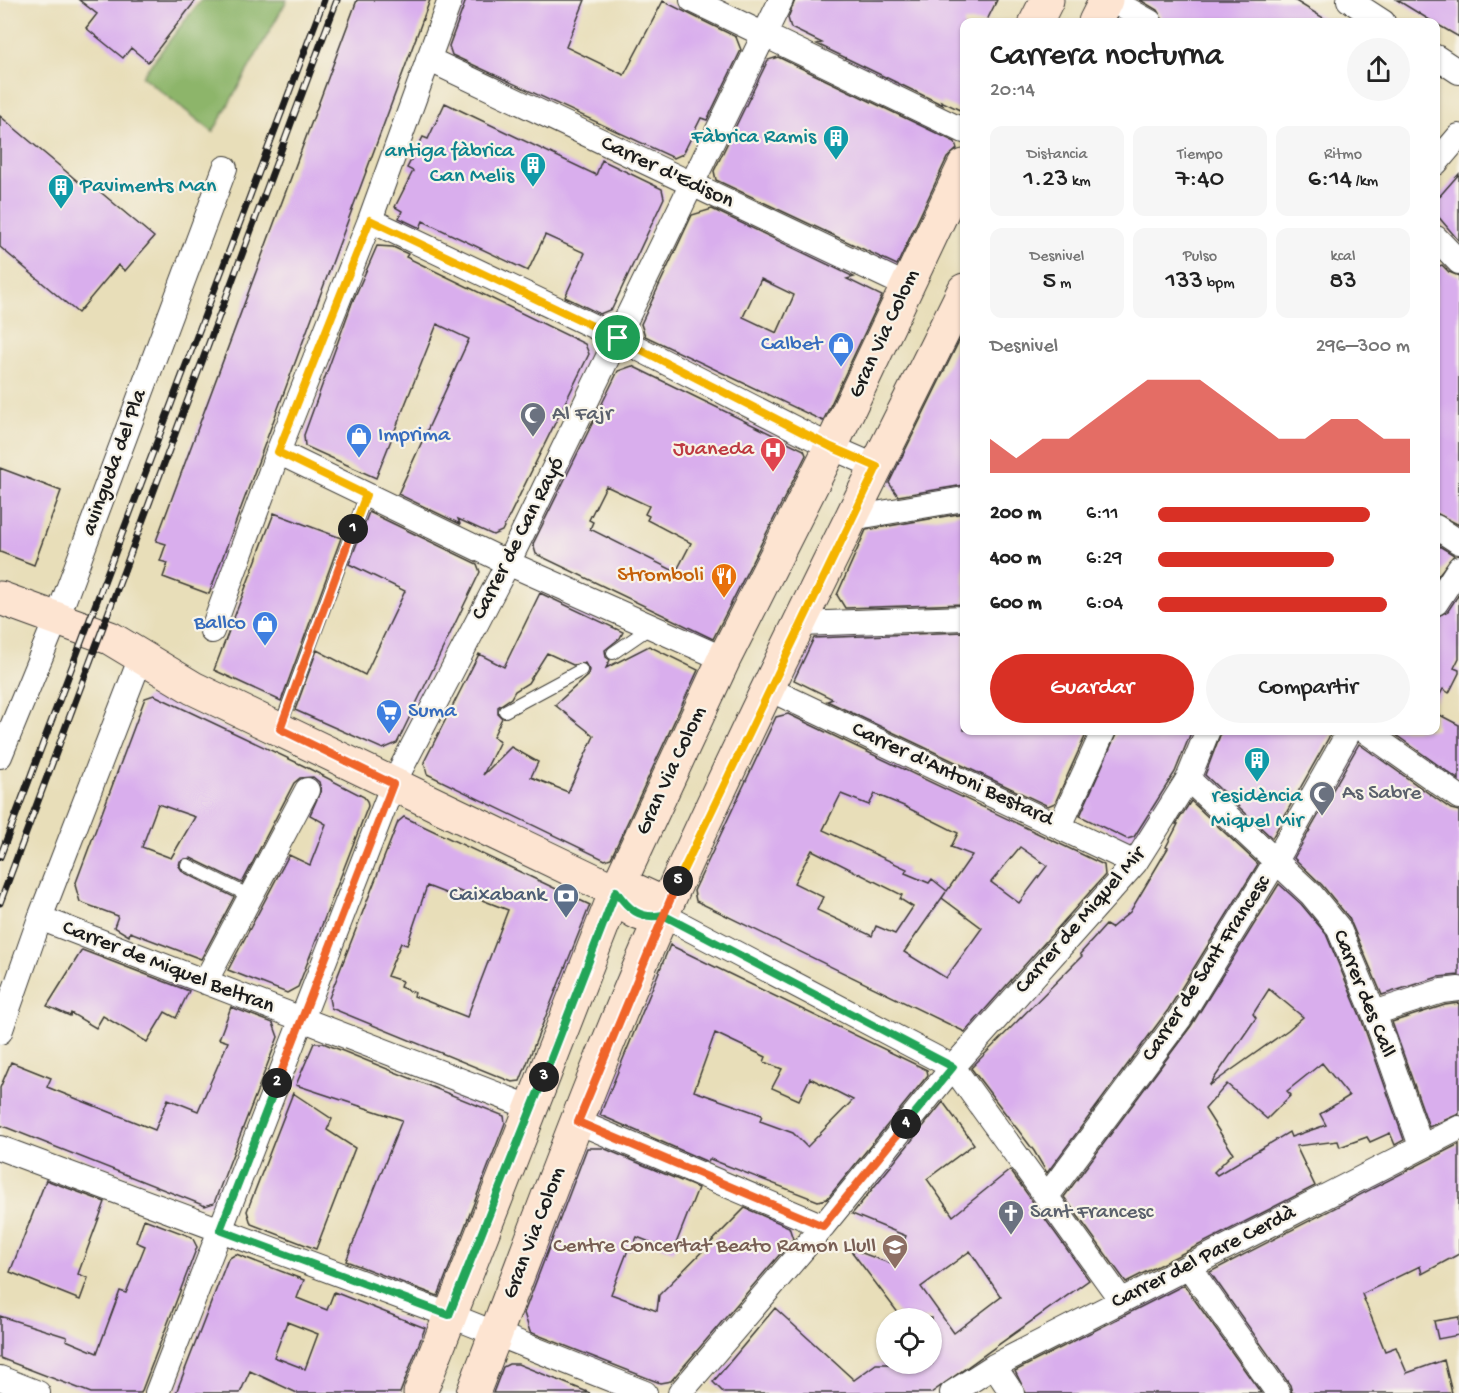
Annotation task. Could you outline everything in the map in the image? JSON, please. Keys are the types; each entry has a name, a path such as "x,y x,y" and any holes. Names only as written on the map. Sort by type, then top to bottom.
{"main road":[{"path":"1038,18 1047,0"},
{"path":"1097,18 1106,0"},
{"name":"Gran Via Colom","path":"420,1393 616,891 723,659 831,447 960,174"},
{"name":"Gran Via Colom","path":"473,1393 578,1122 663,915 769,688 960,298"},
{"path":"0,598 110,638 193,688 393,784 616,891 632,889 658,901 663,915"}],"street":[{"path":"212,631 278,452 370,220 450,0"},
{"path":"692,0 960,129"},
{"name":"Carrer de Can Rayó","path":"157,1393 393,784 444,703 508,563 781,0"},
{"path":"1111,0 1143,18"},
{"path":"1349,0 1377,18"},
{"name":"Carrer d'Edison","path":"428,59 907,286"},
{"path":"1440,60 1459,72"},
{"path":"1440,158 1459,136"},
{"name":"avinguda del Pla","path":"0,756 68,624 225,168"},
{"path":"370,220 618,338 831,447 877,467"},
{"path":"278,452 508,563 723,659"},
{"path":"852,519 960,500"},
{"path":"1440,530 1459,542"},
{"path":"1440,597 1459,568"},
{"path":"801,624 960,618"},
{"path":"0,1032 40,918 141,657"},
{"name":"Carrer d'Antoni Bestard","path":"769,688 1135,863"},
{"path":"1060,826 1102,735"},
{"name":"Carrer de Miquel Mir","path":"680,1393 823,1226 953,1067 1135,863 1188,779 1206,735"},
{"name":"Carrer de Sant Francesc","path":"1047,1196 1180,1018 1276,861 1347,735"},
{"path":"1371,735 1459,797"},
{"name":"Carrer des Call","path":"1188,779 1311,894 1338,927 1374,1013 1421,1146"},
{"path":"205,982 307,790"},
{"path":"663,915 953,1067 1121,1300"},
{"name":"Carrer de Miquel Beltran","path":"40,918 532,1108"},
{"path":"1374,1013 1459,989"},
{"path":"578,1122 823,1226"},
{"name":"Carrer del Pare Cerdà","path":"952,1393 994,1366 1459,1128"},
{"path":"0,1148 449,1315 645,1393"},
{"path":"1189,1267 1278,1393"},
{"path":"994,1366 1012,1393"},
{"path":"0,1378 38,1393"}],"lane":[{"path":"280,729 366,495"},
{"path":"613,652 651,627"},
{"path":"505,711 580,670"},
{"path":"187,865 250,896"}],"green space":[{"path":"201,0 287,0 213,132 142,76"}],"building":[{"path":"79,0 196,0 148,62 131,48 123,58 86,28 97,14"},
{"path":"357,0 430,0 209,594 163,577 168,563 160,561 166,544 156,541"},
{"path":"466,0 585,0 566,47 624,75 663,1 736,37 741,50 707,120 701,118 683,154 674,158 452,55 449,46"},
{"path":"795,0 997,0 988,18 960,18 960,110 941,101 943,105 817,44 822,43 791,28 788,18"},
{"path":"1140,0 1294,0 1323,18 1162,18 1157,10"},
{"path":"1397,0 1459,0 1459,37 1440,26 1440,18 1426,18"},
{"name":"Fàbrica Ramis","path":"778,57 955,142 957,149 947,158 897,265 716,180 714,171 768,60"},
{"name":"antiga fàbrica Can Melis","path":"445,103 596,175 602,160 662,189 664,198 612,309 600,314 565,297 585,253 545,235 528,271 423,221 420,228 399,218 402,211 395,207 413,171 407,168 423,137 428,139"},
{"name":"Paviments Man","path":"0,116 81,184 85,179 154,237 125,271 118,265 78,313 0,247"},
{"path":"1459,174 1459,241 1440,219 1440,196"},
{"path":"712,209 854,277 847,279 882,296 823,421 645,336 641,324 692,215","holes":["761,279 794,295 777,333 743,317"]},
{"path":"377,246 393,247 408,254 406,257 585,344 589,354 502,531 493,535 458,519 460,524 398,494 469,339 437,324 376,478 305,446 304,435 352,303"},
{"path":"1440,266 1459,276 1459,525 1440,515"},
{"path":"960,339 960,486 898,496 889,483"},
{"path":"632,366 804,450 806,455 713,639 536,554 533,544 618,371","holes":["606,486 649,506 645,514 649,516 647,520 691,543 676,572 590,529 593,522 589,520"]},
{"path":"0,468 61,491 34,565 0,552"},
{"path":"369,512 477,564 480,572 397,743 383,749 295,710 317,650 365,675 405,591 349,564"},
{"path":"274,513 341,538 281,701 214,670"},
{"path":"960,514 960,604 845,608 837,595 866,530"},
{"path":"1440,546 1454,555 1440,573"},
{"path":"540,593 623,632 620,638 605,650 606,657 610,660 606,668 649,646 698,670 611,858 605,860 427,774 424,762 479,654 504,667","holes":["547,653 573,665 585,663 589,670 588,675 555,705 594,736 568,792 531,777 538,762 511,747 483,775 500,741 493,737 502,718 498,714 498,707 511,698 515,691 528,683"]},
{"path":"1459,594 1459,658 1454,668 1459,670 1459,673 1449,693 1443,689 1440,695 1440,615 1448,611"},
{"path":"960,632 960,735 1086,735 1055,803 1048,806 827,701 833,699 794,680 814,638"},
{"path":"154,695 304,766 364,797 367,801 368,806 298,987 287,993 228,970 289,855 310,865 326,824 310,815 321,790 319,782 313,777 300,778 294,783 242,883 191,858 180,861 179,866 183,872 234,897 201,959 130,932 129,936 114,927 118,916 80,902 75,885 145,698","holes":["158,804 195,817 171,858 142,847"]},
{"path":"788,714 1104,865 1105,875 965,1032 696,901 694,891 776,717","holes":["841,794 869,805 875,794 958,833 951,847 972,855 947,891 932,879 929,883 905,873 907,869 823,830","1020,847 1047,866 1019,903 991,882","812,850 902,895 900,899 913,907 895,934 876,926 872,936 817,910 823,897 794,883","946,892 942,898 982,928 946,978 904,952"]},
{"path":"1440,715 1459,725 1459,780 1396,735 1440,735"},
{"path":"1116,735 1190,735 1175,772 1134,837 1127,839 1080,816"},
{"name":"residència Miquel Mir","path":"1220,735 1330,735 1272,838 1205,775"},
{"path":"1359,744 1451,809 1459,811 1459,975 1438,977 1382,995 1349,918 1322,885 1294,858"},
{"path":"1191,801 1258,864 1168,1010 1047,1173 1034,1151 971,1068 1082,956 1080,954 1106,925 1111,928 1130,912 1168,848 1166,847 1178,824 1176,824"},
{"path":"404,817 590,905 520,1081 512,1082 331,1008 329,998 398,822","holes":["427,886 453,896 456,890 508,910 467,1017 414,996 415,993 400,987 402,981 387,976 401,943 407,945"]},
{"path":"1279,884 1301,904 1326,934 1361,1018 1404,1140 1395,1145 1390,1133 1370,1142 1367,1137 1340,1147 1338,1141 1296,1146 1315,1186 1126,1282 1064,1197 1191,1026","holes":["1269,989 1303,1017 1209,1086 1256,1018 1253,1014","1322,1063 1349,1096 1320,1114 1326,1125 1291,1137 1289,1132 1217,1175 1214,1172 1233,1153 1205,1109 1227,1084 1267,1119 1291,1095 1287,1091"]},
{"path":"670,945 927,1070 928,1075 827,1199 818,1201 710,1159 708,1162 600,1115","holes":["715,1033 766,1057 764,1062 782,1069 772,1088 799,1100 810,1078 853,1100 807,1147 793,1133 760,1121 762,1115 694,1091"]},
{"path":"82,950 189,991 176,1018 165,1012 147,1042 103,1016 96,1028 71,1013 70,1016 47,1006"},
{"path":"1459,1003 1459,1114 1429,1127 1392,1022 1445,1005"},
{"path":"231,1007 273,1023 278,1037 214,1203 205,1206 0,1125 0,1088 11,1062 51,1078 47,1087 155,1130 168,1099 198,1111 228,1042 219,1039"},
{"path":"314,1043 323,1043 504,1116 505,1123 438,1296 346,1261 402,1120 296,1085"},
{"path":"293,1093 332,1119 327,1130 355,1148 316,1249 251,1224 247,1211"},
{"path":"943,1102 974,1144 927,1179 953,1216 1010,1170 1089,1280 931,1393 724,1393 713,1382 775,1308 854,1380 876,1364 876,1374 942,1374 942,1316 954,1333 1001,1297 970,1251 921,1287 936,1308 894,1308 849,1248 894,1265 906,1236 852,1214"},
{"path":"1459,1144 1459,1254 1422,1274 1420,1266 1362,1294 1385,1351 1396,1347 1407,1373 1444,1360 1452,1393 1292,1393 1290,1385 1210,1272"},
{"path":"587,1148 603,1148 698,1188 673,1251 637,1237 631,1251 628,1250 611,1294 657,1311 659,1295 745,1208 789,1227 793,1239 671,1381 660,1383 530,1332 524,1313"},
{"path":"46,1180 105,1202 78,1274 88,1278 80,1300 10,1272"},
{"path":"144,1219 192,1237 197,1247 141,1393 91,1393 0,1358 0,1316 67,1337 66,1340 97,1353 120,1291 126,1293 145,1246 136,1242"},
{"path":"236,1254 304,1280 297,1298 327,1310 334,1292 425,1328 400,1393 297,1393 250,1371 240,1393 176,1393 228,1259","holes":["287,1322 318,1334 305,1369 274,1357"]},
{"path":"1184,1285 1261,1393 1026,1393 1015,1371"},
{"path":"1459,1317 1459,1335 1438,1339 1434,1321"},
{"path":"518,1364 590,1393 493,1393 503,1367"}],"railway":[{"path":"0,857 324,0"},
{"path":"0,903 337,0"}],"place":[{"name":"Fàbrica Ramis","path":"836,161"},
{"name":"antiga fàbrica Can Melis","path":"533,188"},
{"name":"Paviments Man","path":"61,210"},
{"name":"Calbet","path":"841,368"},
{"name":"Al Fajr","path":"533,438"},
{"name":"Imprima","path":"359,459"},
{"name":"Juaneda","path":"773,473"},
{"name":"Stromboli","path":"724,599"},
{"name":"Ballco","path":"265,647"},
{"name":"Suma","path":"389,735"},
{"name":"residència Miquel Mir","path":"1257,783"},
{"name":"As Sabre","path":"1322,817"},
{"name":"Caixabank","path":"566,919"},
{"name":"Sant Francesc","path":"1011,1236"},
{"name":"Centre Concertat Beato Ramon Llull","path":"895,1270"}],"route":[{"path":"618,338 370,220 278,452 366,495 280,729 393,784 220,1230 449,1315 616,891 627,908 651,917 663,915 953,1067 823,1226 578,1122 663,915 769,688 877,467 831,447 618,338"}]}
